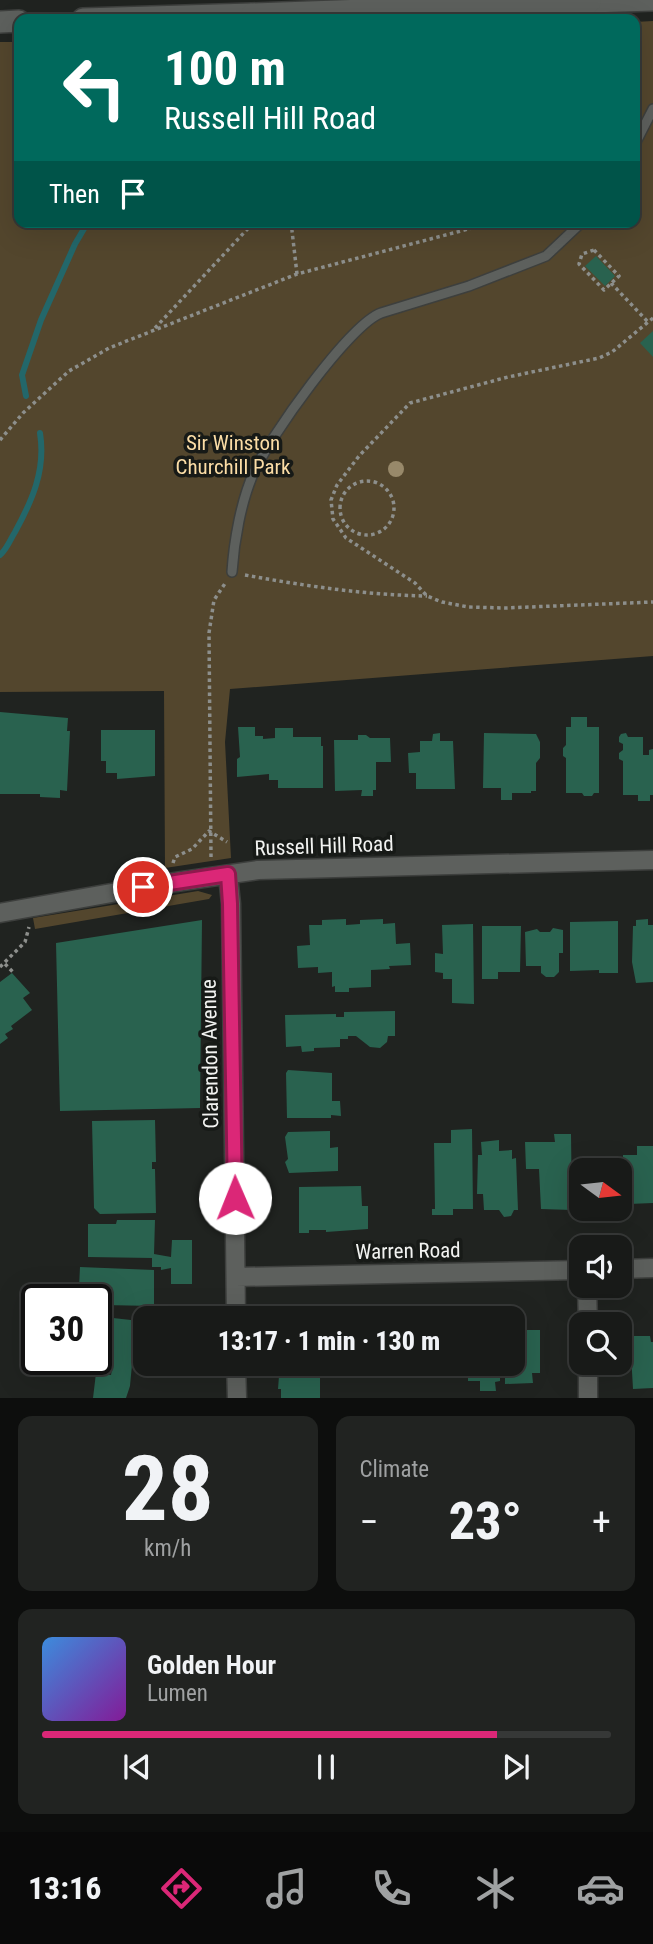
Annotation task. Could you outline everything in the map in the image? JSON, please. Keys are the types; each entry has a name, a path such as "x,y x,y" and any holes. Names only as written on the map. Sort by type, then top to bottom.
{"street":[{"path":"137,14 202,8 252,14 653,0"},
{"name":"Russell Hill Road","path":"0,913 258,870 653,860"},
{"name":"Clarendon Avenue","path":"228,874 236,1306"},
{"path":"632,1269 653,1268"},
{"name":"Warren Road","path":"236,1277 569,1270"},
{"path":"588,1375 588,1398"},
{"path":"236,1376 237,1398"}],"lane":[{"path":"640,134 653,109"},
{"path":"232,572 234,544 254,473 296,406 343,346 369,319 469,286 546,256 576,228"}],"path":[{"path":"154,329 248,228"},
{"path":"292,228 298,274"},
{"path":"0,440 23,413 69,371 109,348 298,274 472,228"},
{"path":"594,250 602,258 619,276 611,283 604,290 579,264 582,254 594,250"},
{"path":"611,283 648,322"},
{"path":"427,596 415,583 346,538 338,529 331,509 331,500 337,485 359,456 410,403 509,377 599,358 612,352 653,318"},
{"path":"367,481 383,486 389,492 394,508 392,517 380,531 362,534 347,525 340,509 345,492 351,486 367,481"},
{"path":"331,509 340,509"},
{"path":"211,859 209,633 214,600 232,572 296,585 427,596 468,607 653,602"},
{"path":"209,831 227,842"},
{"path":"162,884 175,857 192,849 209,831"},
{"path":"0,968 25,942 30,930 26,908"},
{"path":"5,964 14,974"}],"green space":[{"name":"Sir Winston Churchill Park","path":"653,21 653,656 230,689 225,742 231,858 165,868 164,691 0,692 0,42 14,42 14,228 640,228 640,22"},
{"path":"198,891 212,895 209,899 35,929 33,918"}],"building":[{"path":"596,256 615,276 605,286 585,266"},
{"path":"653,331 653,357 640,343"},
{"path":"0,712 68,718 67,731 70,731 67,791 60,790 60,798 40,797 40,794 0,794"},
{"path":"571,717 587,717 587,727 599,727 599,793 592,796 566,793 566,758 563,756 563,748 566,745 566,727 571,727"},
{"path":"238,727 255,727 255,736 263,736 263,739 275,738 275,728 293,728 293,737 321,737 323,788 278,788 278,780 269,780 269,774 237,777 237,759 240,757"},
{"path":"101,730 155,730 155,776 117,779 117,773 106,773 106,761 101,761"},
{"path":"440,733 440,741 453,741 455,789 416,789 416,773 409,773 408,753 420,752 420,741 432,741 433,734"},
{"path":"484,733 536,734 540,742 540,758 536,763 536,791 512,793 512,800 501,800 501,788 483,788"},
{"path":"626,733 628,737 643,737 643,755 649,755 649,750 653,749 653,795 650,795 650,801 638,801 638,795 623,795 623,761 619,759 619,753 623,750 623,744 619,742 619,737"},
{"path":"358,735 390,738 391,762 376,762 376,790 373,790 373,796 361,796 362,790 335,791 334,740 358,740"},
{"path":"346,919 346,925 360,924 360,920 383,919 383,924 395,923 396,944 410,943 411,965 371,970 371,987 349,988 349,992 335,992 335,986 332,987 332,972 318,973 318,967 298,968 297,946 310,945 309,925 322,925 322,920"},
{"path":"648,919 648,925 653,925 653,982 636,983 632,962 633,926 636,926 636,920"},
{"path":"202,920 200,1108 60,1111 56,943"},
{"path":"618,921 618,973 599,973 599,970 570,971 570,922"},
{"path":"473,924 474,1004 452,1003 452,979 443,979 443,973 435,972 435,953 443,954 442,925"},
{"path":"482,926 521,926 520,972 498,972 498,979 482,979"},
{"path":"553,928 563,930 563,953 559,953 559,972 554,977 546,977 541,973 541,966 526,966 525,932 537,929 540,932 550,932"},
{"path":"12,973 30,993 23,998 32,1010 11,1026 13,1029 5,1034 8,1038 0,1044 0,982"},
{"path":"395,1011 395,1036 388,1036 387,1042 380,1048 370,1047 356,1036 340,1039 340,1047 314,1048 314,1051 302,1052 301,1046 286,1047 285,1015 336,1014 336,1017 344,1017 344,1012"},
{"path":"288,1070 332,1073 332,1101 340,1101 341,1116 287,1118"},
{"path":"155,1120 156,1162 152,1162 152,1169 155,1169 156,1213 100,1214 94,1208 92,1121"},
{"path":"472,1129 473,1209 453,1209 453,1215 432,1215 432,1209 435,1209 434,1143 451,1143 451,1130"},
{"path":"330,1131 330,1148 338,1147 338,1171 289,1173 285,1162 288,1159 285,1137 288,1132"},
{"path":"554,1134 571,1134 569,1210 541,1209 539,1169 526,1169 525,1142 555,1142"},
{"path":"499,1140 499,1151 512,1150 512,1159 516,1158 518,1210 514,1210 511,1216 504,1217 499,1210 484,1210 483,1194 477,1194 481,1142"},
{"path":"637,1146 653,1146 653,1203 632,1204 632,1158 623,1158 623,1155 637,1155"},
{"path":"361,1186 362,1206 368,1206 368,1229 326,1232 309,1230 309,1233 299,1233 299,1187"},
{"path":"117,1220 155,1220 154,1254 171,1257 172,1240 192,1240 192,1284 171,1284 171,1268 161,1270 161,1267 152,1267 152,1258 88,1257 88,1224 116,1224"},
{"path":"80,1267 154,1270 154,1306 112,1305 112,1284 79,1284"},
{"path":"113,1318 133,1320 130,1386 126,1398 93,1398 96,1375 112,1375"},
{"path":"525,1330 540,1330 540,1373 532,1373 533,1383 505,1384 505,1376 525,1376"},
{"path":"632,1336 650,1336 653,1342 653,1388 633,1389"},
{"path":"279,1376 320,1376 320,1398 281,1398 281,1389 278,1389"},
{"path":"468,1376 500,1376 500,1381 495,1382 496,1391 480,1391 480,1381 468,1381"}],"waterway":[{"path":"26,396 22,375 41,320 84,228"},
{"path":"0,555 21,520 36,485 41,460 40,433"}],"route":[{"path":"143,887 228,874 235,1198"}]}
